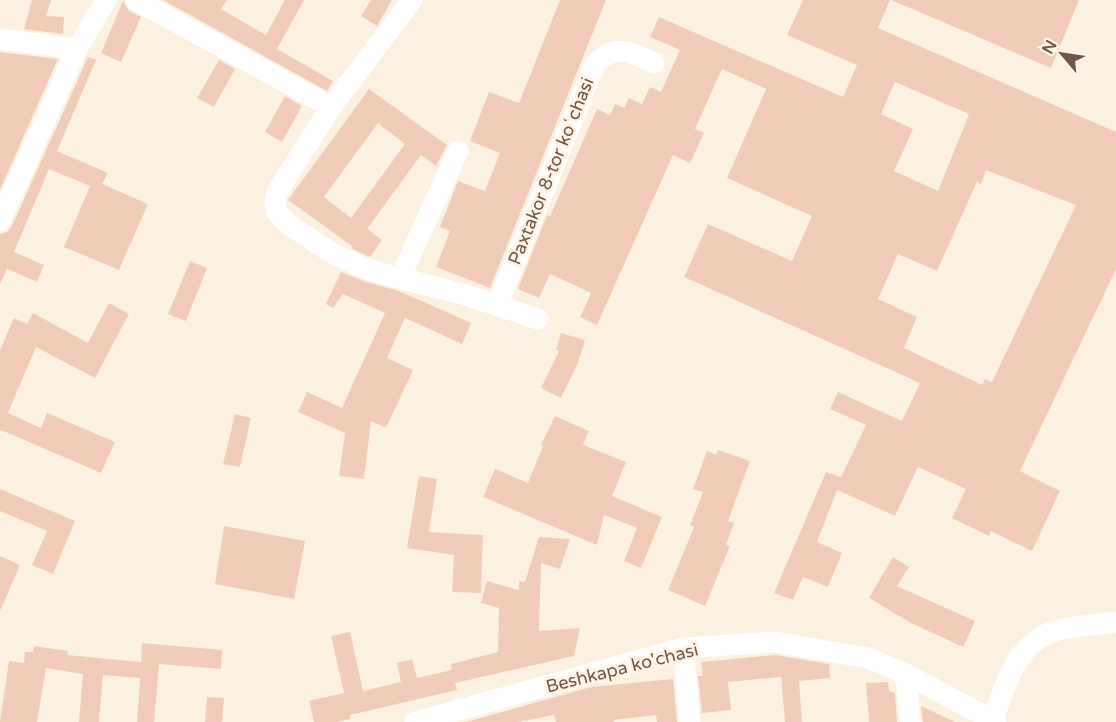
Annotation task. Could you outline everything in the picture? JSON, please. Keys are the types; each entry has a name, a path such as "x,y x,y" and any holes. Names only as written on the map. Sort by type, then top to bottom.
{"street":[{"path":"0,221 77,49 106,0"},
{"path":"136,0 331,107"},
{"path":"412,0 331,107 277,192 275,202 277,212 287,223 333,254 369,270 538,320"},
{"path":"0,39 77,49"},
{"name":"Paxtakor 8-tor koʻchasi","path":"497,306 594,66 606,55 626,50 654,63"},
{"path":"400,278 458,151"},
{"path":"995,721 1010,675 1024,650 1051,632 1116,622"},
{"name":"Beshkapa ko'chasi","path":"415,722 683,648 774,642 868,658 906,674 995,721"},
{"path":"683,648 690,722"},
{"path":"906,674 910,722"}],"building":[{"path":"32,0 51,0 46,16 64,17 63,34 24,29"},
{"path":"163,0 227,0 221,9 266,35 285,0 304,0 277,49 333,81 327,91"},
{"path":"371,0 392,0 377,26 361,16"},
{"path":"560,0 606,0 490,288 436,267 450,231 440,227 458,181 485,191 500,153 470,141 489,92 519,103"},
{"path":"803,0 890,0 878,28 1116,132 1116,269 1020,471 1060,491 1032,551 991,531 989,536 952,518 966,489 918,467 895,516 837,490 817,542 842,553 828,587 803,577 793,600 774,593 826,472 841,477 866,425 830,409 838,392 902,421 920,383 684,277 708,224 792,261 812,216 727,178 766,89 722,69 695,129 704,133 690,163 673,155 597,325 580,317 591,293 550,274 539,298 518,289 547,215 550,216 597,109 610,115 615,104 624,108 629,98 642,104 650,87 661,92 680,50 650,37 659,17 843,97 857,65 787,35","holes":["895,82 969,114 938,191 894,171 913,129 881,114","986,170 1076,205 992,382 985,379 982,385 904,348 917,317 878,299 898,254 937,271 977,182 981,184"]},
{"path":"891,0 1079,0 1051,68"},
{"path":"123,1 129,11 141,17 121,62 101,53"},
{"path":"0,52 58,59 0,190"},
{"path":"88,57 96,60 57,151 108,173 102,184 148,204 119,270 64,247 90,186 49,169 14,252 44,265 37,282 7,269 0,284 0,234 7,232 12,226"},
{"path":"219,60 235,69 214,107 197,98"},
{"path":"369,89 447,145 436,166 421,155 367,229 382,240 370,257 351,248 352,246 288,200","holes":["378,123 405,144 351,218 324,197"]},
{"path":"285,96 302,106 282,142 265,132"},
{"path":"190,261 207,268 186,321 168,314"},
{"path":"341,272 399,291 471,323 462,344 405,318 387,358 413,370 386,428 371,421 364,479 339,476 345,433 298,412 307,392 342,408 385,313 343,294 333,308 326,304"},
{"path":"109,303 129,314 95,378 36,347 8,413 41,428 47,413 115,442 101,473 1,430 0,432 0,350 14,318 27,324 33,313 88,343"},
{"path":"561,333 585,340 578,363 561,398 541,388 559,351 556,350"},
{"path":"235,414 251,418 240,467 223,464"},
{"path":"555,416 589,431 583,445 626,462 612,496 662,517 641,568 624,561 637,528 604,515 597,545 483,497 495,469 528,483 543,446 541,445"},
{"path":"718,450 750,461 728,521 734,523 726,545 730,546 705,606 668,590 694,527 690,525 703,492 693,489 707,451 716,455"},
{"path":"419,476 437,479 429,532 483,535 481,593 452,592 454,555 407,548"},
{"path":"0,489 75,521 53,574 32,565 47,531 0,511"},
{"path":"224,526 305,541 294,599 215,584"},
{"path":"539,537 570,539 560,569 541,563 539,631 580,628 574,656 455,683 457,690 350,715 350,719 337,722 314,722 309,701 344,693 331,636 350,632 363,691 401,682 397,663 412,659 417,678 452,670 451,664 498,652 499,608 481,603 487,581 519,590 519,581 525,582"},
{"path":"0,556 20,565 0,611"},
{"path":"893,557 909,567 897,586 975,621 963,647 911,623 869,598"},
{"path":"142,643 222,650 221,669 159,664 154,722 137,722 140,678 103,675 99,722 79,722 83,674 46,668 37,722 0,722 9,661 24,663 25,652 33,652 34,646 68,651 67,655 141,662"},
{"path":"775,655 829,664 830,678 799,681 802,722 785,722 781,677 728,682 731,710 702,713 698,676 703,676 701,662"},
{"path":"673,679 677,722 657,722 656,715 614,720 614,722 556,722 554,715 518,722 466,722 591,687"},
{"path":"888,682 889,691 895,693 897,722 869,722 866,683"},
{"path":"207,697 224,698 222,722 205,722"},
{"path":"921,706 955,722 923,722"}]}
